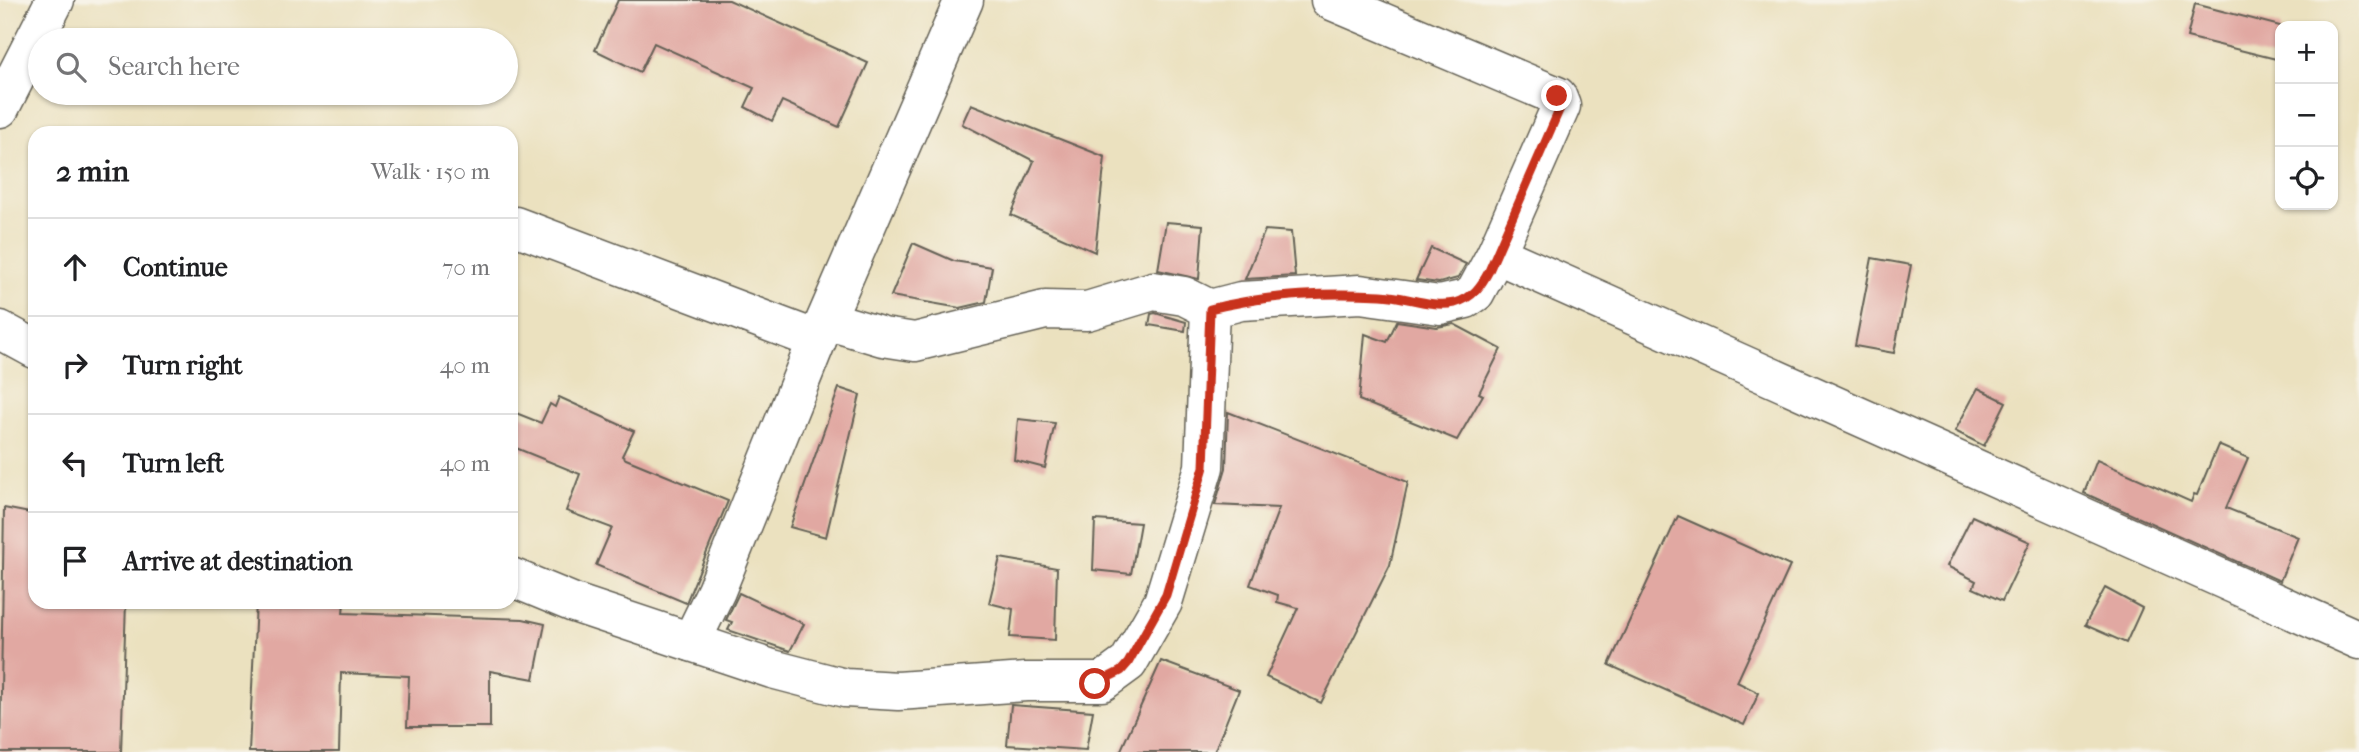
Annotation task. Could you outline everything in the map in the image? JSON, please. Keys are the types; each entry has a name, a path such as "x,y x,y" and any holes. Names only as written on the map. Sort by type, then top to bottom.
{"street":[{"path":"41,28 55,0"},
{"path":"691,642 716,591 822,330 964,0"},
{"path":"518,227 822,330 915,342 1045,310 1087,311 1153,291 1184,296 1210,309 1241,301 1346,294 1388,295 1440,305 1466,299 1481,286 1496,254 1561,106 1557,96 1330,0"},
{"path":"0,108 28,53"},
{"path":"1496,254 2359,640"},
{"path":"518,580 573,603 772,670 871,691 1026,682 1095,684 1121,671 1163,602 1204,467 1210,309"},
{"path":"0,330 28,345"}],"building":[{"path":"618,0 729,0 868,63 839,127 782,101 772,121 745,107 754,88 654,43 640,72 595,50"},
{"path":"2195,4 2275,25 2275,59 2187,37"},
{"path":"971,104 1105,157 1095,252 1011,215 1034,161 962,124"},
{"path":"1166,222 1203,225 1199,279 1158,270"},
{"path":"1265,230 1291,232 1295,276 1245,279"},
{"path":"913,243 954,261 992,267 986,302 960,308 891,296"},
{"path":"1431,248 1466,264 1458,278 1439,283 1416,280"},
{"path":"1872,258 1911,265 1894,353 1855,346"},
{"path":"1151,314 1186,322 1185,331 1149,325"},
{"path":"1397,321 1437,327 1454,324 1501,349 1479,393 1483,395 1457,440 1359,400 1365,334 1387,342"},
{"path":"839,388 860,395 826,537 790,527"},
{"path":"1978,388 2006,402 1984,446 1955,431"},
{"path":"559,397 634,431 622,456 626,459 728,501 686,603 596,565 612,528 566,511 580,474 518,449 518,414 541,423 550,404 555,407"},
{"path":"1228,412 1408,482 1390,565 1321,703 1266,677 1298,608 1277,602 1278,595 1250,585 1279,508 1215,505 1226,468"},
{"path":"1018,419 1055,423 1045,468 1014,460"},
{"path":"2218,445 2248,458 2226,508 2298,537 2280,581 2084,493 2097,460 2191,502 2194,494 2197,495"},
{"path":"4,508 28,513 28,609 126,609 121,752 0,752"},
{"path":"1678,516 1790,566 1737,682 1759,693 1744,725 1609,665"},
{"path":"1972,516 2030,542 2002,601 1973,588 1976,581 1947,566"},
{"path":"1095,520 1140,523 1131,574 1093,570"},
{"path":"1000,558 1057,568 1055,640 1010,637 1013,609 989,603"},
{"path":"2105,588 2142,608 2126,643 2085,625"},
{"path":"739,593 804,624 790,651 728,630 732,622 726,620"},
{"path":"256,609 343,609 343,613 523,619 545,624 534,679 490,671 490,727 407,727 409,676 341,673 339,752 249,752"},
{"path":"1161,661 1239,690 1214,752 1120,752"},
{"path":"1011,705 1093,711 1086,750 1007,745"}],"route":[{"path":"1095,684 1109,679 1128,663 1163,602 1169,586 1204,467 1210,309 1241,301 1319,295 1388,295 1440,305 1466,299 1481,286 1489,271 1561,106 1557,96"}]}
